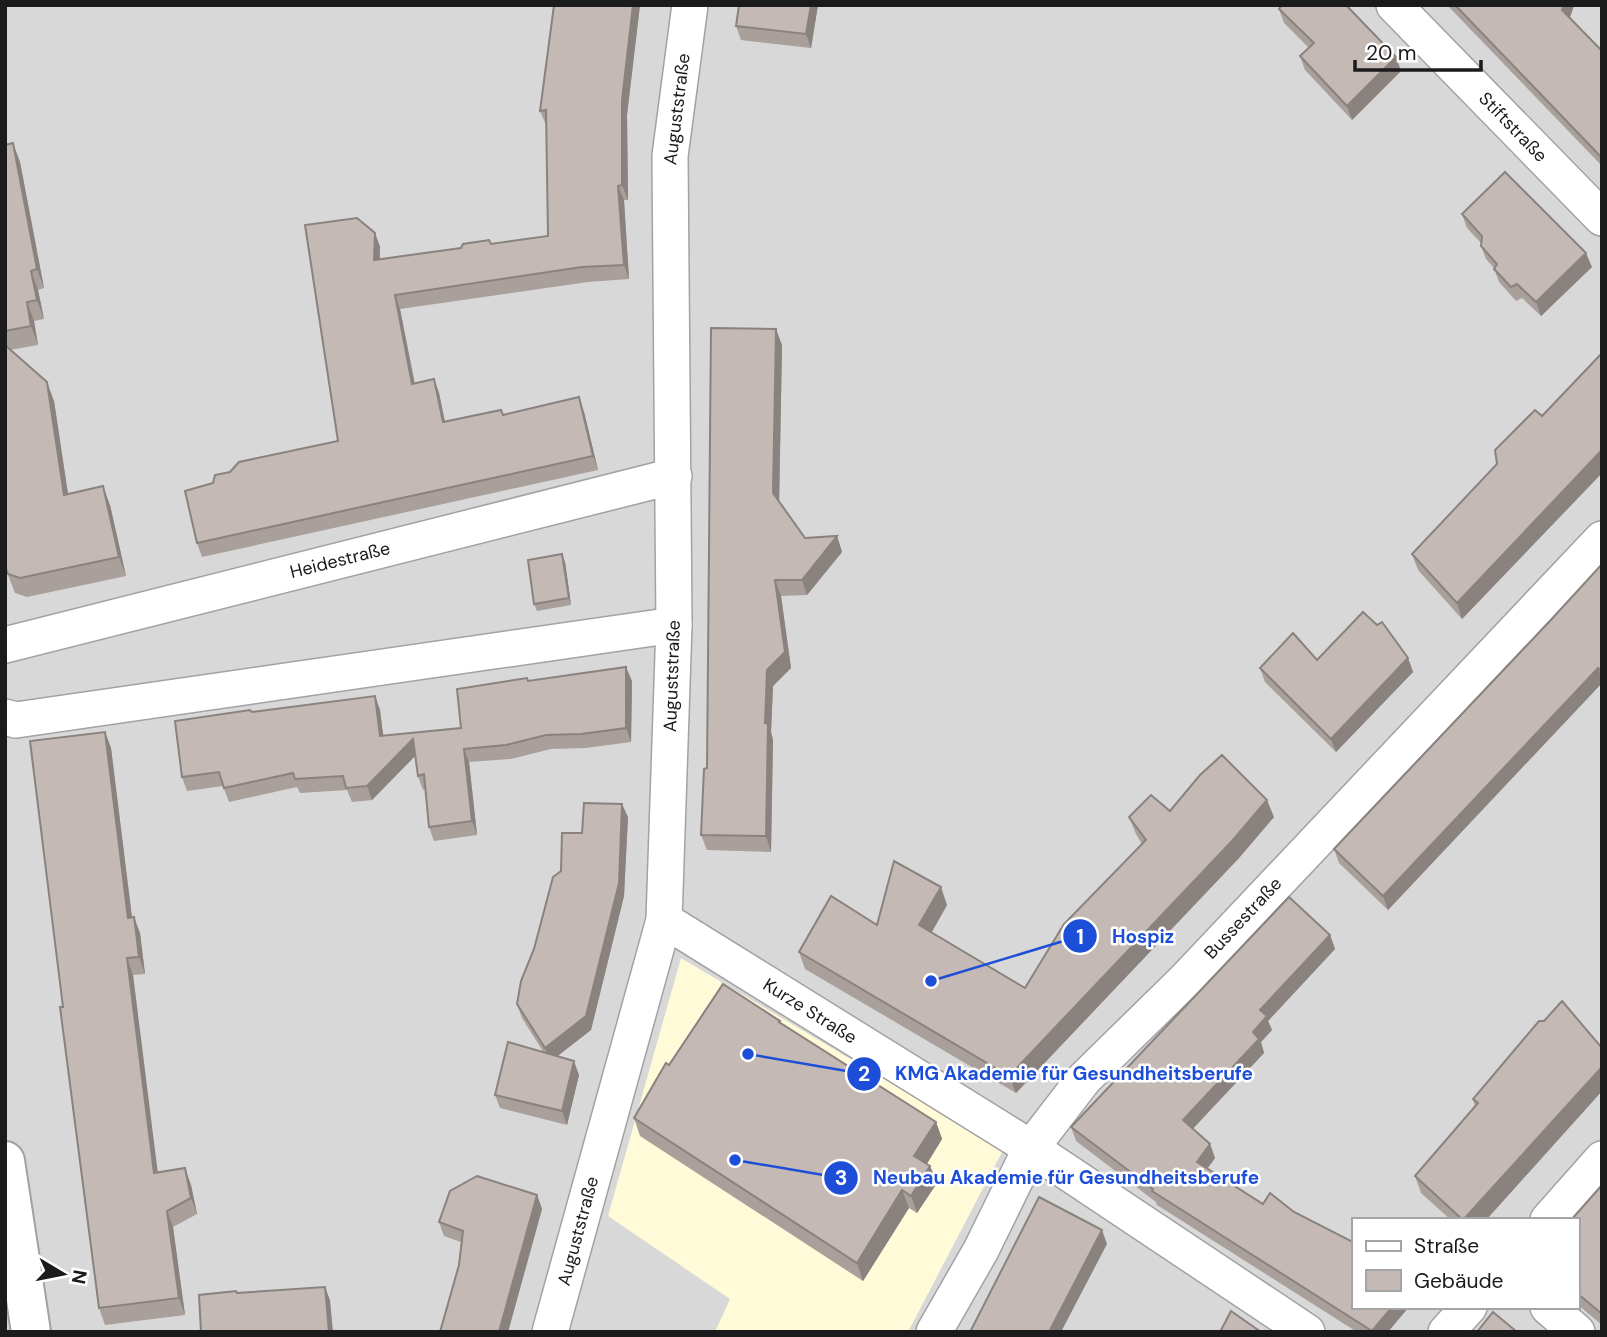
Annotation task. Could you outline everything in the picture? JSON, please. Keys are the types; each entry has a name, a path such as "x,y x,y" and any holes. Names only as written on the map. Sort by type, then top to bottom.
{"street":[{"name":"Auguststraße","path":"550,1332 664,920 674,625 670,156 690,5"},
{"name":"Stiftstraße","path":"1394,5 1602,218"},
{"name":"Heidestraße","path":"5,645 674,476"},
{"name":"Bussestraße","path":"934,1332 981,1250 1031,1148 1084,1079 1185,979 1602,538"},
{"path":"5,717 16,720 674,625"},
{"name":"Kurze Straße","path":"664,920 1031,1148 1307,1332"},
{"path":"1550,1218 1602,1158"},
{"path":"5,1161 31,1332"},
{"path":"1447,1332 1467,1309"},
{"path":"1550,1309 1577,1332"}],"shaded area":[{"path":"5,5 1602,5 1602,1332 5,1332"},
{"path":"681,958 1003,1150 908,1332 715,1332 730,1299 608,1216"}],"building":[{"path":"554,5 633,5 622,100 622,185 618,186 624,265 582,267 395,295 412,384 434,379 443,422 501,410 503,415 579,397 593,456 197,543 185,491 213,483 215,475 230,472 239,462 338,441 305,225 357,218 375,233 374,260 461,248 463,244 489,240 491,244 548,236 546,110 540,111"},
{"path":"739,5 811,5 806,34 736,26"},
{"path":"1282,5 1346,5 1396,57 1347,106 1300,56 1314,43 1279,9"},
{"path":"1455,5 1564,5 1562,10 1602,51 1602,158"},
{"path":"13,143 37,269 31,271 37,300 27,302 31,326 5,331 5,145"},
{"path":"1505,172 1586,253 1536,302 1517,284 1511,287 1494,269 1497,264 1481,246 1482,236 1462,214"},
{"path":"711,328 776,329 773,493 805,538 837,536 802,580 775,580 785,652 767,670 766,836 701,835 704,769 707,768"},
{"path":"5,345 47,382 64,495 103,486 119,557 20,578 8,574 5,567"},
{"path":"1602,353 1602,450 1457,603 1412,554 1497,464 1495,450 1535,410 1542,416"},
{"path":"562,554 569,598 534,604 528,560"},
{"path":"1602,564 1602,671 1598,668 1383,896 1334,849"},
{"path":"1363,612 1377,625 1382,622 1408,658 1331,739 1260,668 1293,633 1317,660"},
{"path":"626,667 626,728 546,735 506,745 464,749 472,821 429,827 424,774 418,776 413,739 367,786 346,788 343,776 295,779 293,773 224,788 219,772 182,777 175,721 375,696 380,736 461,728 457,689"},
{"path":"105,732 128,918 134,917 139,957 127,958 154,1173 185,1168 191,1198 167,1211 179,1298 99,1308 60,1007 63,1007 30,741"},
{"path":"1222,755 1267,800 1232,841 1009,1076 799,952 831,896 877,925 894,861 941,887 919,925 1025,988 1064,924 1146,840 1129,817 1151,795 1170,811 1200,775"},
{"path":"584,803 622,804 619,883 586,1016 545,1048 517,1004 521,981 534,949 553,877 561,871 562,833 582,833"},
{"path":"1289,897 1330,935 1260,1010 1267,1016 1253,1032 1259,1039 1183,1120 1210,1144 1197,1162 1263,1204 1270,1193 1294,1212 1352,1241 1352,1309 1390,1309 1372,1331 1152,1191 1153,1189 1071,1127"},
{"path":"723,984 936,1122 914,1156 930,1166 911,1196 902,1190 857,1263 634,1118 666,1063 669,1065"},
{"path":"1562,1001 1602,1048 1602,1067 1465,1218 1461,1218 1415,1176 1478,1103 1473,1099 1539,1021 1544,1021"},
{"path":"508,1042 574,1061 562,1111 495,1095"},
{"path":"477,1176 537,1195 499,1332 440,1332 459,1265 463,1231 439,1222 450,1191"},
{"path":"1602,1185 1602,1314 1579,1295 1579,1218 1573,1218"},
{"path":"1039,1197 1102,1230 1049,1332 970,1332"},
{"path":"325,1287 329,1332 201,1332 199,1295"},
{"path":"1231,1311 1261,1332 1220,1332"},
{"path":"1493,1312 1517,1332 1477,1332"}],"place":[{"name":"Hospiz","path":"931,981"},
{"name":"KMG Akademie für Gesundheitsberufe","path":"748,1054"},
{"name":"Neubau Akademie für Gesundheitsberufe","path":"735,1160"}]}
